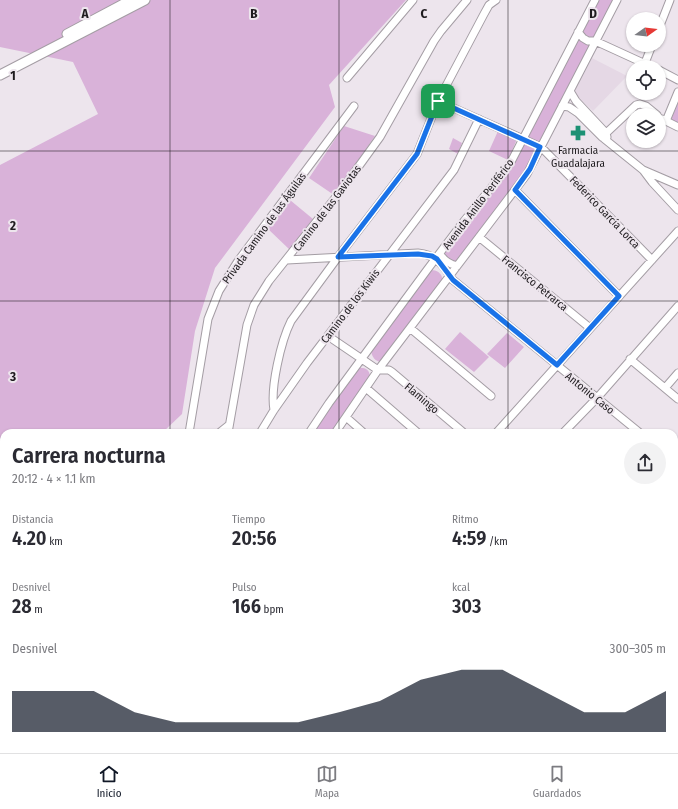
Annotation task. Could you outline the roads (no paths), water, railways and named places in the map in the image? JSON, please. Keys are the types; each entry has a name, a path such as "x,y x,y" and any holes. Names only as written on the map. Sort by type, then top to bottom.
{"main road":[{"path":"0,68 131,0"},
{"path":"0,75 145,0"}],"street":[{"path":"347,78 413,0"},
{"name":"Camino de las Gaviotas","path":"228,429 247,325 254,305 269,281 287,260 380,137 434,41 467,0"},
{"path":"274,410 274,385 286,331 290,321 417,154 438,101 484,14 496,0"},
{"name":"Avenida Anillo Periférico","path":"311,429 430,266 439,257 464,221 504,172 523,139 595,0"},
{"name":"Avenida Anillo Periférico","path":"338,429 380,367 530,169 616,0"},
{"path":"665,12 670,0"},
{"path":"578,32 588,41 595,41 637,60"},
{"path":"573,41 581,41 591,49"},
{"path":"666,74 678,80"},
{"path":"570,91 576,101 608,141 643,170 678,210"},
{"path":"678,92 666,122 678,127"},
{"path":"438,101 541,147"},
{"path":"635,108 640,104 648,108"},
{"name":"Privada Camino de las Águilas","path":"190,429 207,324 220,292 238,261 354,106"},
{"path":"562,106 569,107 578,112 604,135"},
{"path":"604,135 626,116"},
{"name":"Camino de los Kiwis","path":"262,429 274,410 328,336 454,170 479,119"},
{"name":"Federico García Lorca","path":"541,147 652,260"},
{"path":"643,170 678,185"},
{"path":"663,194 666,185 670,182"},
{"path":"515,190 619,296"},
{"path":"500,429 678,231"},
{"name":"Francisco Petrarca","path":"479,237 590,328"},
{"path":"287,260 427,254 439,257 448,263 457,266"},
{"path":"439,257 448,277"},
{"path":"430,266 441,270 448,277"},
{"name":"Antonio Caso","path":"448,277 635,429"},
{"path":"567,429 597,398 678,306"},
{"path":"410,328 491,396"},
{"path":"328,336 369,367 374,376"},
{"path":"368,352 372,361 380,367"},
{"path":"630,359 678,398"},
{"path":"360,361 380,367"},
{"name":"Flamingo","path":"380,367 392,372 459,429"},
{"path":"665,388 678,374"},
{"path":"366,388 413,429"},
{"path":"346,417 360,429"},
{"path":"224,429 229,425"}],"place":[{"name":"Farmacia Guadalajara","path":"578,133"}]}
